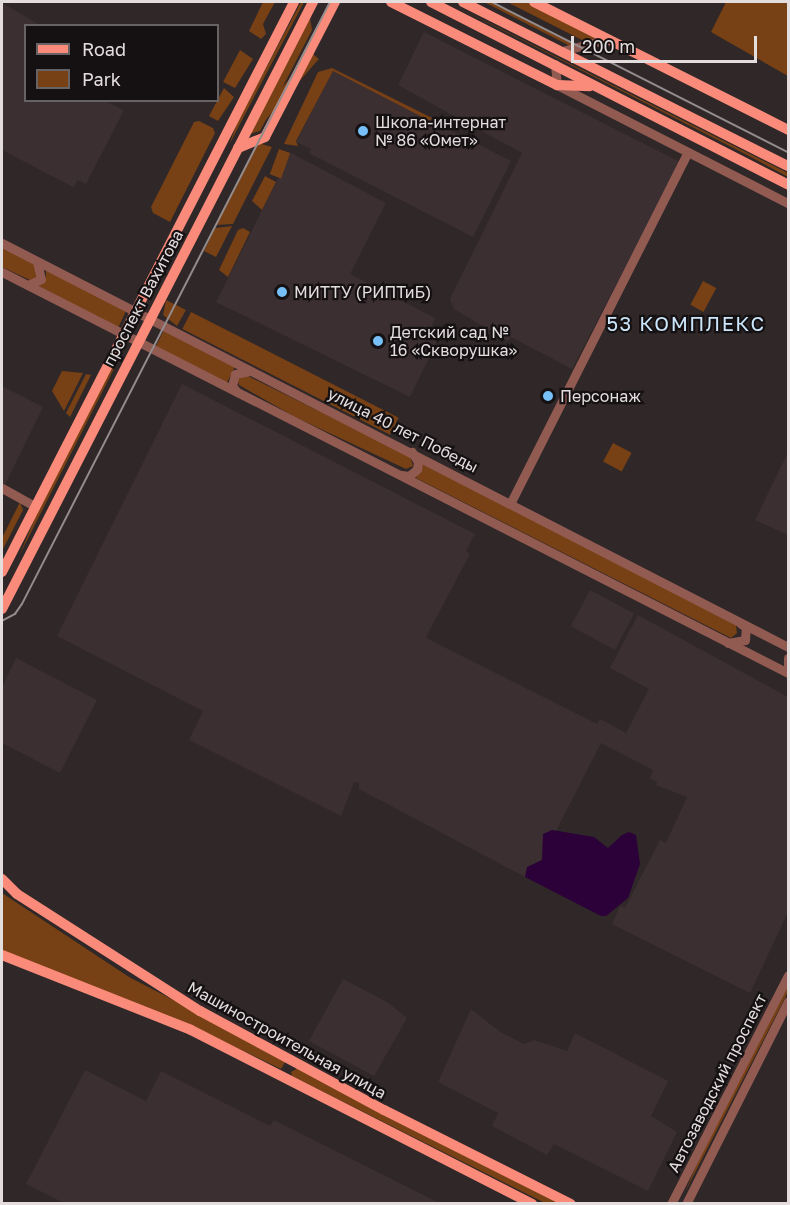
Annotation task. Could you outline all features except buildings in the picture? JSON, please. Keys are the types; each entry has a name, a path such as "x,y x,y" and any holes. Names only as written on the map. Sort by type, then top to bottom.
{"main road":[{"name":"проспект Вахитова","path":"2,572 294,2"},
{"name":"проспект Вахитова","path":"2,609 137,342 314,2"},
{"path":"238,148 265,137 335,2"},
{"path":"391,2 557,85 581,84 605,90"},
{"path":"431,2 789,185"},
{"path":"463,2 789,166"},
{"path":"534,2 789,130"},
{"path":"209,164 209,186 224,174"},
{"path":"15,546 14,566 29,555"},
{"name":"Машиностроительная улица","path":"2,879 17,894 167,991 302,1064 571,1203"},
{"name":"Машиностроительная улица","path":"2,955 191,1030 532,1203"},
{"path":"292,1081 285,1073 287,1068 302,1064"}],"street":[{"path":"562,51 608,39"},
{"path":"555,64 557,85 789,204"},
{"path":"511,502 688,152"},
{"name":"улица 40 лет Победы","path":"2,243 409,449 789,647"},
{"path":"28,285 41,279 37,261"},
{"path":"2,272 728,643 789,671 789,658"},
{"path":"237,392 232,386 235,374 252,371"},
{"path":"399,474 409,476 417,469 416,456 409,449"},
{"path":"2,488 35,506"},
{"path":"728,643 745,640 747,634 746,627 734,618"},
{"name":"Автозаводский проспект","path":"671,1203 789,975"},
{"name":"Автозаводский проспект","path":"688,1199 789,1001"},
{"path":"740,1071 744,1078 750,1076"},
{"path":"681,1186 684,1196 688,1199"}],"shaded area":[{"path":"2,3 38,24 24,24 24,102 107,102 124,110 86,184 78,180 73,187 2,150"},
{"path":"424,32 680,162 572,369 511,337 508,341 454,309 450,299 522,153 398,85"},
{"path":"333,71 511,161 473,237 309,153 311,149 296,142"},
{"path":"291,153 386,203 350,274 435,318 432,326 442,331 410,397 216,302"},
{"path":"182,384 475,534 466,551 470,554 426,637 432,641 597,724 600,719 626,733 649,689 610,668 638,615 788,697 788,912 750,993 612,924 620,906 625,908 660,840 666,843 687,797 656,785 657,782 650,778 653,770 601,743 531,880 359,789 359,783 354,782 341,816 189,740 203,711 57,636"},
{"path":"2,386 43,407 2,491"},
{"path":"788,452 788,535 755,520"},
{"path":"590,590 634,613 615,650 571,626"},
{"path":"16,658 97,700 60,773 2,743 2,687"},
{"path":"552,830 594,837 608,848 622,835 629,832 636,835 640,864 628,898 606,916 601,916 525,877 527,867 542,860 543,834"},
{"path":"343,979 389,1003 407,1018 374,1076 309,1041"},
{"path":"471,1009 500,1032 524,1044 534,1040 567,1051 575,1033 668,1081 651,1116 677,1132 648,1191 554,1144 547,1155 492,1126 498,1113 438,1082"},
{"path":"85,1070 146,1101 161,1071 270,1126 274,1120 439,1203 64,1203 26,1184"}],"green space":[{"path":"263,2 275,2 263,24 266,34 261,39 249,31"},
{"path":"301,2 304,2 229,145 237,123"},
{"path":"447,2 788,173 788,177 749,156"},
{"path":"484,2 492,2 580,46 574,48"},
{"path":"507,2 530,2 601,37 584,41"},
{"path":"726,2 788,2 788,76 711,32"},
{"path":"310,18 312,30 260,131 250,134"},
{"path":"240,50 253,59 235,88 223,82"},
{"path":"312,53 319,59 260,127 253,121"},
{"path":"332,68 432,118 430,121 333,71 296,141 298,146 284,144 318,72"},
{"path":"224,88 234,97 218,121 209,116 216,102 219,102"},
{"path":"199,121 213,128 215,133 170,222 153,213 151,207 194,122"},
{"path":"258,143 272,147 233,224 216,225"},
{"path":"279,149 290,153 281,178 270,174"},
{"path":"265,176 276,182 262,210 252,201"},
{"path":"232,226 216,257 204,251 215,228"},
{"path":"243,228 250,232 228,277 219,270 238,230"},
{"path":"2,247 34,263 40,273 32,281 2,267"},
{"path":"46,269 127,309 118,328 38,286 46,278"},
{"path":"703,281 716,288 704,312 690,305"},
{"path":"166,300 186,310 177,326 163,315"},
{"path":"191,312 399,418 390,435 182,329"},
{"path":"164,330 235,366 227,383 155,347"},
{"path":"116,355 120,357 19,556 40,506"},
{"path":"62,371 83,373 64,411 52,391"},
{"path":"86,374 91,375 70,417 66,413"},
{"path":"244,374 410,456 413,466 406,469 295,417 239,385 237,377"},
{"path":"613,443 632,453 622,471 603,462"},
{"path":"422,460 736,625 737,633 731,638 416,478"},
{"path":"20,502 23,510 2,551 2,538"},
{"path":"2,893 129,977 287,1059 281,1069 193,1027 2,951"},
{"path":"788,984 788,992 685,1192 702,1152"},
{"path":"298,1068 564,1203 545,1203 292,1076 291,1072"}],"tram line":[{"path":"2,621 15,614 22,604 330,2"},
{"path":"492,2 788,152"}],"place":[{"name":"Школа-интернат № 86 «Омет»","path":"363,131"},
{"name":"МИТТУ (РИПТиБ)","path":"282,292"},
{"name":"Детский сад № 16 «Скворушка»","path":"378,341"},
{"name":"Персонаж","path":"548,396"}],"district":[{"name":"53 КОМПЛЕКС","path":"686,323"}]}
